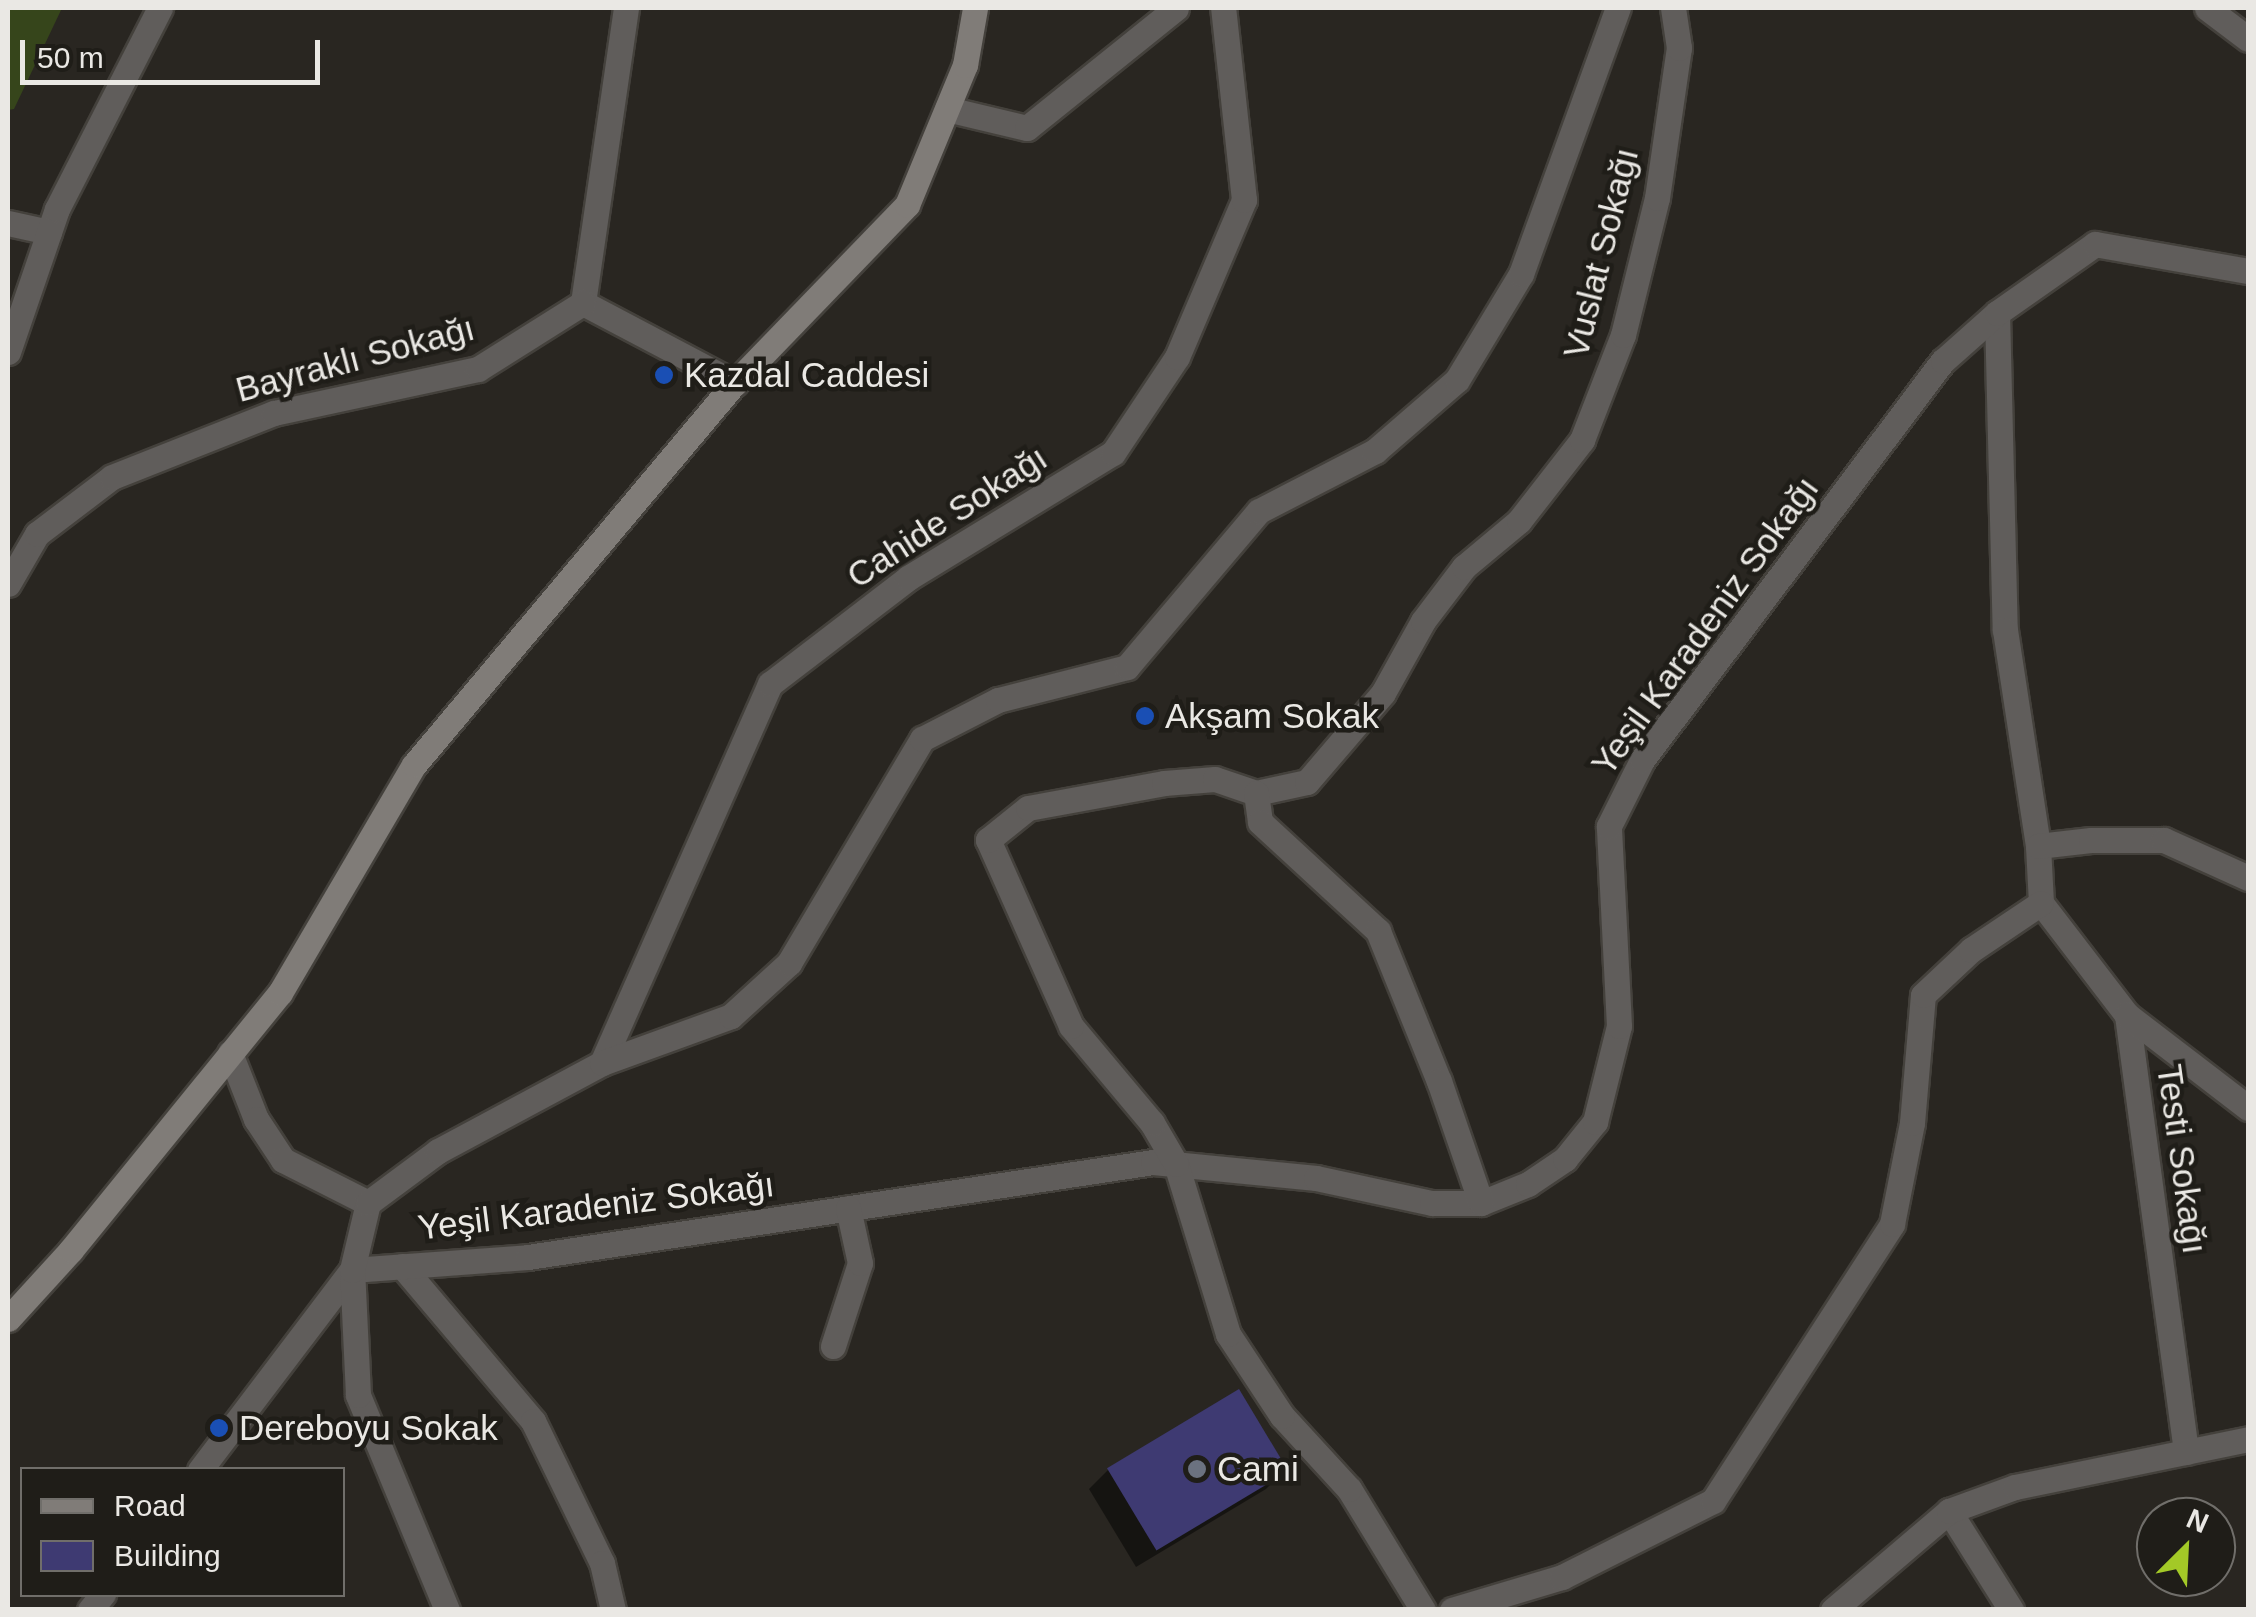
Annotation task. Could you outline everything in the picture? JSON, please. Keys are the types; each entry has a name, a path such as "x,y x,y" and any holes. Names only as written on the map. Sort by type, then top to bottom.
{"street":[{"path":"8,352 49,232 160,8"},
{"path":"626,8 584,302 735,383"},
{"path":"8,1319 70,1250 280,993 414,765 735,383 907,205 965,65 975,8"},
{"path":"947,109 1027,128 1176,8"},
{"name":"Cahide Sokağı","path":"602,1062 770,684 908,578 1112,453 1177,357 1244,200 1223,8"},
{"path":"447,1610 358,1395 352,1270 368,1203 438,1151 602,1062 731,1016 790,963 922,739 998,700 1126,667 1259,511 1375,452 1457,380 1521,274 1618,8"},
{"name":"Vuslat Sokağı","path":"1256,793 1307,782 1384,693 1422,622 1464,567 1519,522 1582,440 1623,335 1657,198 1679,48 1673,8"},
{"path":"2207,8 2248,39"},
{"path":"8,223 49,232"},
{"name":"Yeşil Karadeniz Sokağı","path":"352,1270 528,1257 1153,1162 1316,1178 1432,1204 1480,1203 1528,1184 1565,1159 1595,1122 1619,1026 1609,826 1642,760 1943,361 1997,313 2096,244 2248,271"},
{"name":"Bayraklı Sokağı","path":"8,584 37,534 112,477 274,413 478,369 584,302"},
{"path":"1452,1610 1562,1576 1713,1501 1892,1224 1912,1123 1923,995 1971,950 2041,903 2038,846 2005,630 1997,313"},
{"path":"1422,1610 1349,1489 1282,1416 1228,1334 1176,1164 1152,1122 1071,1026 988,840 1028,808 1164,783 1215,778 1256,793 1260,822 1378,931 1439,1081 1480,1203"},
{"path":"2038,846 2092,840 2164,840 2248,878"},
{"name":"Testi Sokağı","path":"2041,903 2127,1016 2186,1452"},
{"path":"2127,1016 2248,1108"},
{"path":"230,1053 256,1119 284,1160 368,1203"},
{"path":"833,1346 860,1263 848,1208"},
{"path":"402,1266 533,1421 602,1563 613,1610"},
{"path":"202,1467 352,1270"},
{"path":"1833,1610 1949,1511 2015,1487 2248,1439"},
{"path":"1949,1511 2007,1608"}],"green space":[{"path":"8,8 62,8 14,109 8,110"}],"building":[{"name":"Cami","path":"1239,1389 1288,1471 1156,1551 1107,1468"}],"place":[{"name":"Kazdal Caddesi","path":"664,375"},
{"name":"Akşam Sokak","path":"1145,716"},
{"name":"Dereboyu Sokak","path":"219,1428"},
{"name":"Cami","path":"1197,1469"}]}
